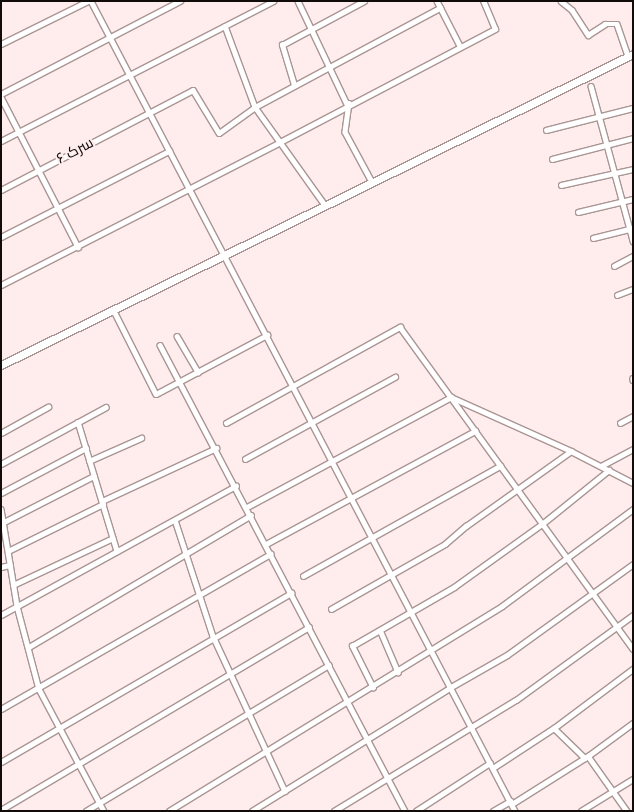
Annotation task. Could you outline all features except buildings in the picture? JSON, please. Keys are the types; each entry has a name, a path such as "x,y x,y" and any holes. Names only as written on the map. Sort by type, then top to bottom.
{"main road":[{"path":"1,365 630,55"}],"street":[{"path":"1,44 89,1 225,254 515,811"},
{"path":"78,247 1,95 180,1"},
{"path":"1,141 273,1"},
{"path":"298,1 348,104 345,132 372,182"},
{"path":"294,85 282,46 364,1"},
{"path":"437,1 460,46"},
{"path":"1,285 280,142 348,104 460,46 495,30 483,1"},
{"path":"561,1 572,10 588,35 605,24 617,24 630,55"},
{"path":"255,107 440,8"},
{"path":"225,26 255,107 325,205"},
{"path":"591,86 633,241"},
{"name":"سرک ۶","path":"1,190 193,90 218,133 255,107"},
{"path":"546,130 598,115 633,108"},
{"path":"552,159 633,138"},
{"path":"1,237 169,151"},
{"path":"561,185 633,169"},
{"path":"578,212 633,198"},
{"path":"593,238 631,229"},
{"path":"614,266 633,256"},
{"path":"617,295 633,289"},
{"path":"113,309 156,394 267,335"},
{"path":"226,423 400,327 633,649"},
{"path":"177,336 198,372"},
{"path":"160,345 181,381 405,811"},
{"path":"245,459 395,377"},
{"path":"451,397 571,450 633,483"},
{"path":"247,507 334,462 451,397"},
{"path":"1,433 48,407"},
{"path":"1,464 106,407"},
{"path":"620,423 633,416"},
{"path":"78,422 117,551"},
{"path":"266,544 353,499 475,431"},
{"path":"90,461 142,438"},
{"path":"1,493 86,448"},
{"path":"8,551 216,448"},
{"path":"331,609 445,544 516,488 571,450"},
{"path":"601,466 632,450"},
{"path":"303,576 500,466"},
{"path":"373,688 352,646 454,587 542,524 609,470"},
{"path":"2,523 94,476"},
{"path":"1,615 236,486"},
{"path":"1,509 17,606 39,689 78,766 104,811"},
{"path":"169,811 349,703 502,606 633,509"},
{"path":"28,647 251,515"},
{"path":"175,520 198,596 213,636 285,791"},
{"path":"13,585 113,538"},
{"path":"1,709 39,689 271,554"},
{"path":"252,811 451,686 507,655 633,564"},
{"path":"1,567 10,565"},
{"path":"1,762 213,636 291,593"},
{"path":"334,811 516,700 633,615"},
{"path":"1,810 78,766 309,627"},
{"path":"380,630 398,672"},
{"path":"86,811 329,665"},
{"path":"416,811 554,728 633,669"},
{"path":"494,811 587,757 633,723"},
{"path":"554,728 587,757 627,811"},
{"path":"581,811 633,779"}]}
